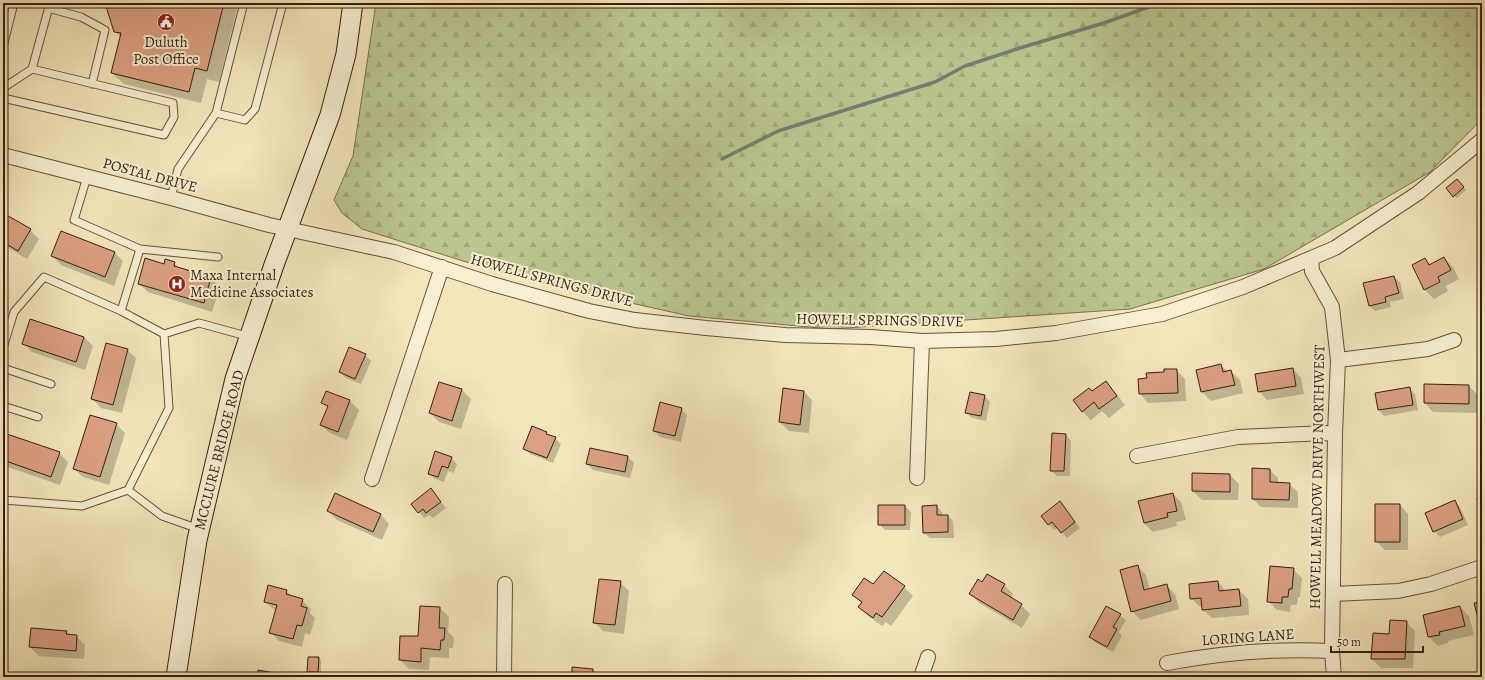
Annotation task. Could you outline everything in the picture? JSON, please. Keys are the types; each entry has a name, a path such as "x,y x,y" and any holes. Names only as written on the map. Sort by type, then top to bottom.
{"street":[{"name":"MCCLURE BRIDGE ROAD","path":"176,677 200,529 236,379 274,265 330,115 346,54 353,3"},
{"name":"HOWELL SPRINGS DRIVE","path":"288,229 394,252 492,284 589,311 635,320 785,335 871,337 922,341 996,339 1056,333 1162,314 1243,287 1335,248 1418,193 1482,140"},
{"name":"POSTAL DRIVE","path":"3,155 288,229"},
{"name":"HOWELL MEADOW DRIVE NORTHWEST","path":"1311,259 1312,271 1332,307 1338,360 1334,434 1332,651 1334,677"},
{"path":"372,479 442,267"},
{"path":"1338,360 1428,349 1454,340"},
{"path":"917,478 922,341"},
{"path":"1138,456 1238,437 1326,433 1334,434"},
{"path":"1333,594 1398,591 1430,584 1482,567"},
{"path":"504,677 505,584"},
{"name":"LORING LANE","path":"1167,663 1188,659 1286,650 1332,651"},
{"path":"921,677 928,657"}],"lane":[{"path":"3,47 14,3"},
{"path":"171,198 178,169 216,114 244,3"},
{"path":"216,114 245,120 255,109 283,3"},
{"path":"3,88 32,69 49,6 81,16 105,30 92,84"},
{"path":"3,98 164,135 174,117 173,103 32,69"},
{"path":"87,177 74,220 140,249 218,257"},
{"path":"121,311 140,249"},
{"path":"3,348 14,312 44,277 121,311 164,334 199,323 250,337"},
{"path":"3,500 82,506 128,490 169,408 164,334"},
{"path":"3,368 51,384"},
{"path":"3,406 38,417"},
{"path":"128,490 162,516 200,529"}],"green space":[{"path":"376,3 1482,3 1482,119 1430,172 1264,269 1130,309 831,329 689,316 542,283 463,261 362,229 342,213 334,200 353,156"}],"building":[{"path":"105,3 224,3 207,71 195,68 189,92 111,73 121,33 114,32"},
{"path":"1457,179 1464,187 1453,197 1446,188"},
{"path":"3,213 31,229 18,251 3,242"},
{"path":"61,231 115,252 105,277 51,256"},
{"path":"1444,257 1451,270 1438,277 1440,282 1424,290 1412,265 1425,258 1429,265"},
{"path":"145,258 164,264 165,259 175,262 174,266 211,277 204,303 138,284"},
{"path":"1394,276 1399,293 1385,297 1386,302 1369,306 1363,283"},
{"path":"30,319 84,337 76,362 22,344"},
{"path":"106,343 128,349 113,405 91,399"},
{"path":"349,347 366,354 355,379 339,372"},
{"path":"1221,364 1223,372 1231,370 1235,385 1201,392 1196,370"},
{"path":"1293,368 1296,386 1258,392 1255,374"},
{"path":"1164,369 1177,369 1178,393 1139,394 1138,379 1147,378 1146,373 1164,372"},
{"path":"1106,381 1117,396 1099,409 1094,402 1082,412 1073,400 1089,388 1092,391"},
{"path":"439,382 462,389 452,421 429,413"},
{"path":"1424,384 1469,385 1469,404 1424,403"},
{"path":"1410,387 1413,405 1378,410 1375,393"},
{"path":"783,388 804,391 800,425 779,422"},
{"path":"326,391 350,400 338,432 320,425 328,406 321,403"},
{"path":"970,392 985,395 981,416 965,413"},
{"path":"660,402 682,408 675,436 653,431"},
{"path":"90,415 117,423 100,477 73,469"},
{"path":"532,426 547,432 546,434 556,437 547,458 523,449"},
{"path":"4,433 60,452 51,477 3,460"},
{"path":"1052,433 1066,434 1064,471 1050,471"},
{"path":"590,448 628,456 625,472 586,464"},
{"path":"435,451 452,457 448,468 442,466 438,477 428,474"},
{"path":"1252,468 1270,469 1270,482 1290,483 1289,500 1252,499"},
{"path":"1192,473 1230,474 1230,492 1192,491"},
{"path":"431,488 441,502 426,513 423,509 418,513 411,504"},
{"path":"335,493 381,514 373,532 327,511"},
{"path":"1173,493 1177,511 1167,513 1168,517 1144,523 1138,501"},
{"path":"1482,497 1482,515 1480,516 1477,498"},
{"path":"1455,500 1463,519 1433,532 1425,513"},
{"path":"1060,501 1075,522 1061,533 1052,522 1048,525 1041,516"},
{"path":"1375,504 1400,504 1400,542 1375,542"},
{"path":"878,505 905,505 905,525 878,525"},
{"path":"937,505 937,515 948,515 948,532 923,533 922,506"},
{"path":"1138,565 1144,590 1167,584 1171,601 1131,612 1120,570"},
{"path":"1270,566 1294,568 1292,589 1289,589 1288,597 1282,597 1282,603 1267,602"},
{"path":"884,571 905,586 882,617 876,613 873,618 858,607 862,602 852,595 864,578 873,584"},
{"path":"987,574 1005,584 1001,591 1022,604 1013,620 969,594 978,579 982,582"},
{"path":"599,579 621,581 615,625 593,623"},
{"path":"1218,581 1219,591 1239,589 1241,606 1202,610 1201,598 1190,599 1189,584"},
{"path":"268,585 287,590 286,594 303,599 301,606 307,608 302,626 297,625 293,639 269,633 277,605 264,602"},
{"path":"1482,602 1482,634 1474,603"},
{"path":"420,606 440,607 439,628 445,628 444,640 441,640 440,650 421,648 421,662 399,660 400,636 418,636"},
{"path":"1106,606 1121,614 1113,627 1117,629 1107,647 1089,637"},
{"path":"1460,606 1465,626 1439,632 1440,635 1428,637 1423,615"},
{"path":"1390,620 1407,621 1405,659 1371,659 1373,633 1389,634"},
{"path":"31,628 67,631 66,634 77,635 76,651 29,647"},
{"path":"308,657 319,657 318,672 307,672"},
{"path":"572,667 593,669 593,677 572,677"},
{"path":"258,670 291,676 291,677 257,677"}],"waterway":[{"path":"722,159 778,131 935,82 965,66 1104,23 1160,3"}],"place":[{"name":"Duluth Post Office","path":"166,22"},
{"name":"Maxa Internal Medicine Associates","path":"177,284"}]}
